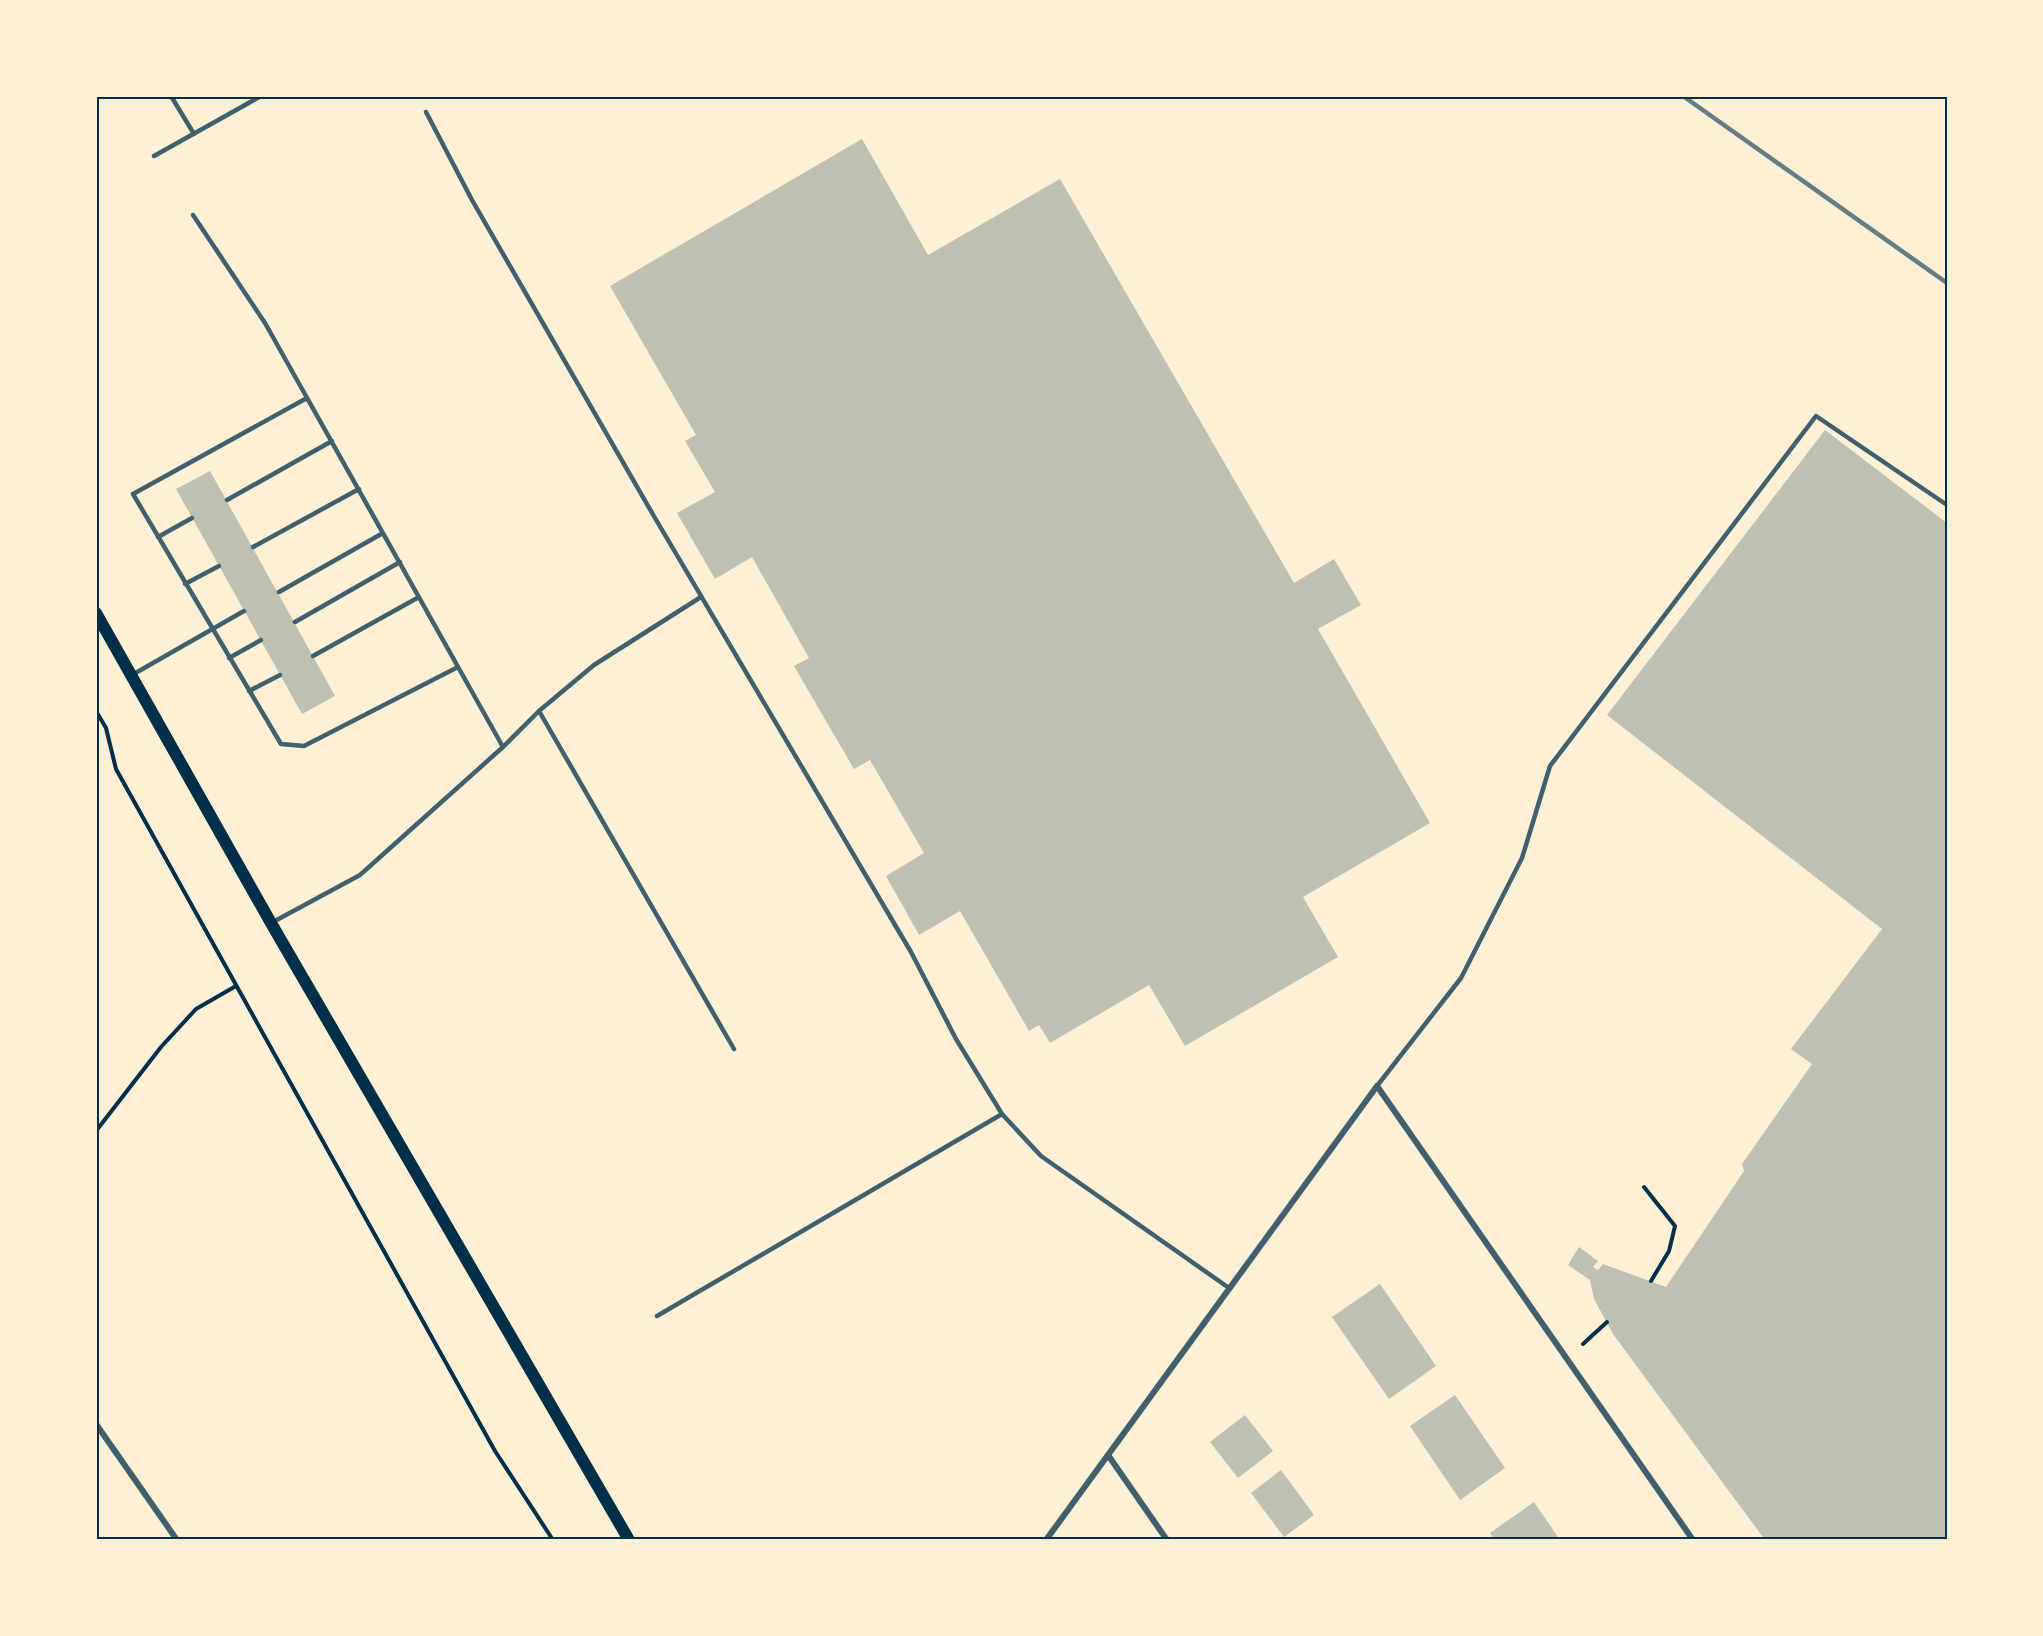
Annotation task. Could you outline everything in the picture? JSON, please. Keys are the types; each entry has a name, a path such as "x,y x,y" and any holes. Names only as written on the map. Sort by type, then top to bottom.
{"main road":[{"path":"96,613 271,923 629,1540"}],"street":[{"path":"1046,1540 1377,1086 1693,1540"},
{"path":"96,1424 177,1540"},
{"path":"1108,1455 1167,1540"}],"lane":[{"path":"171,96 194,134"},
{"path":"154,156 261,96"},
{"path":"426,112 472,200 700,597 911,952 956,1039 1002,1114 1041,1156 1229,1288"},
{"path":"193,214 265,323 503,747"},
{"path":"307,398 133,494 281,744 304,746 458,667"},
{"path":"1377,1086 1461,978 1522,858 1550,766 1816,416 1947,505"},
{"path":"227,500 332,441"},
{"path":"253,547 359,489"},
{"path":"158,537 192,518"},
{"path":"279,592 383,533"},
{"path":"295,622 400,562"},
{"path":"185,584 219,566"},
{"path":"313,656 419,597"},
{"path":"271,923 360,875 503,747 539,711 594,665 700,597"},
{"path":"132,675 244,611"},
{"path":"229,658 261,640"},
{"path":"249,691 280,675"},
{"path":"539,711 735,1049"},
{"path":"657,1316 1002,1114"}],"path":[{"path":"96,711 106,728 116,769 495,1451 553,1540"},
{"path":"96,1131 161,1047 196,1009 236,986"},
{"path":"1644,1187 1675,1226 1669,1251 1651,1281"},
{"path":"1567,1359 1607,1322"}],"building":[{"path":"862,139 928,255 1060,179 1294,583 1334,559 1361,605 1318,629 1430,823 1303,897 1338,957 1185,1046 1149,985 1050,1043 1039,1025 1029,1031 960,911 919,935 886,876 924,853 870,760 854,769 794,666 809,658 752,557 715,579 677,513 715,492 685,441 696,435 610,286"},
{"path":"1825,430 1947,523 1947,1540 1765,1540 1613,1334 1594,1299 1590,1280 1568,1265 1579,1247 1598,1261 1593,1267 1598,1270 1603,1264 1666,1287 1744,1171 1742,1164 1812,1064 1791,1049 1882,929 1607,715"},
{"path":"210,471 335,696 302,714 176,489"},
{"path":"1380,1284 1436,1366 1389,1399 1332,1317"},
{"path":"1455,1395 1505,1468 1460,1500 1410,1426"},
{"path":"1245,1415 1273,1451 1238,1478 1210,1442"},
{"path":"1281,1470 1314,1515 1284,1537 1251,1493"},
{"path":"1534,1502 1560,1540 1495,1540 1490,1533"}],"railway":[{"path":"1683,96 1947,283"}]}
